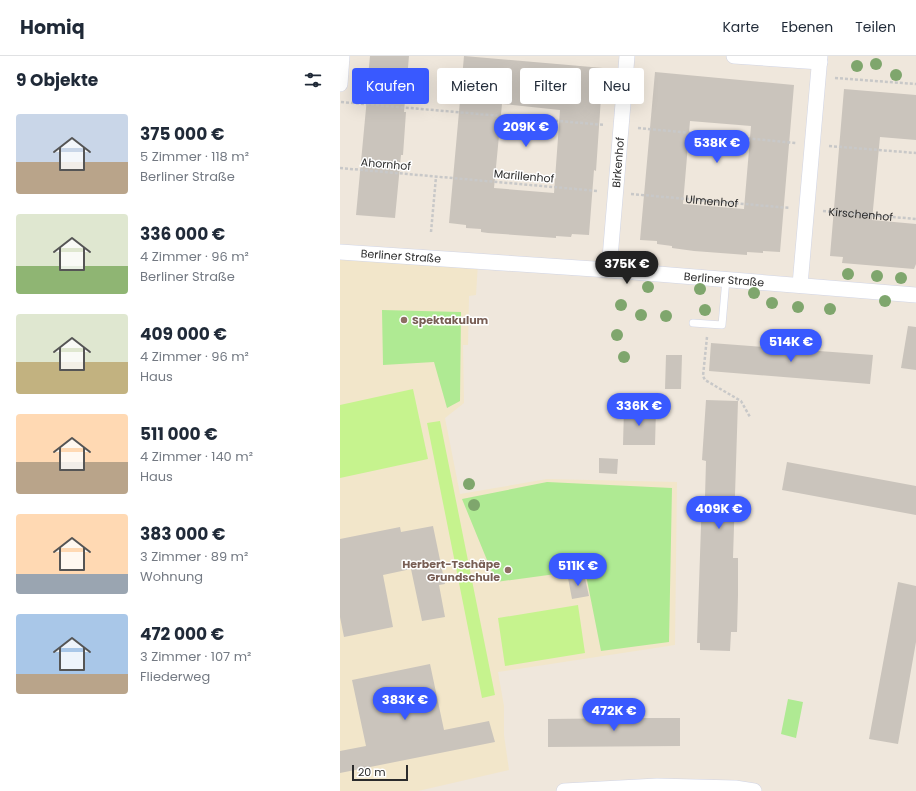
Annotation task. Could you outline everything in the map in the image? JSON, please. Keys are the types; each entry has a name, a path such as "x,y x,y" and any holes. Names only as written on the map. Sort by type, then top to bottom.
{"street":[{"path":"340,84 342,56"},
{"name":"Birkenhof","path":"609,270 627,56"},
{"path":"734,56 820,65 800,285"},
{"name":"Berliner Straße","path":"340,252 609,270 916,295"},
{"path":"564,791 657,786 735,788 754,791"}],"lane":[{"path":"693,323 722,325 726,279"}],"path":[{"path":"820,65 916,84"},
{"path":"340,102 621,126 916,154"},
{"name":"Ahornhof","path":"340,168 430,176"},
{"name":"Marillenhof","path":"430,176 616,193"},
{"path":"431,232 436,177"},
{"name":"Ulmenhof","path":"616,193 807,210"},
{"name":"Kirschenhof","path":"807,210 916,219"},
{"path":"708,324 703,376 705,380 741,401 750,417"}],"shaded area":[{"name":"Herbert-Tschäpe Grundschule","path":"340,258 478,263 476,295 469,296 468,345 463,345 464,403 445,418 460,494 547,479 677,482 675,645 498,672 504,706 504,735 509,770 418,791 340,791"}],"green space":[{"path":"382,310 461,312 460,401 447,408 434,362 383,365"},
{"path":"413,389 428,459 340,478 340,405"},
{"path":"440,421 495,695 482,698 427,423"},
{"path":"547,482 672,488 669,642 601,651 585,570 496,582 462,499"},
{"path":"578,605 585,653 505,666 498,618"},
{"path":"788,699 803,702 796,738 781,734"}],"building":[{"path":"370,56 409,56 408,68 369,68"},
{"path":"464,56 603,68 589,68 589,104 601,104 596,171 594,170 589,235 572,234 571,237 556,236 556,238 488,233 481,232 481,229 466,228 466,225 449,223 460,104 502,104 512,104 512,68 463,68","holes":["502,104 560,110 554,193 494,188"]},
{"path":"655,72 794,85 780,252 747,252 747,255 694,251 657,244 657,241 640,240","holes":["690,121 751,126 744,209 683,204"]},
{"path":"844,89 916,95 916,140 880,137 872,220 916,224 916,264 914,269 842,263 843,257 830,256"},
{"path":"366,104 405,104 404,112 406,112 403,155 401,155 395,218 356,215"},
{"path":"908,326 916,327 916,370 901,368"},
{"path":"711,343 873,355 870,384 709,371"},
{"path":"666,355 682,355 681,389 665,389"},
{"path":"706,400 738,401 733,558 738,558 737,632 731,632 730,651 700,650 700,643 697,643 702,497 705,497 706,461 702,460"},
{"path":"624,408 656,409 655,445 623,445"},
{"path":"599,458 618,459 617,474 599,473"},
{"path":"787,462 916,486 916,515 782,490"},
{"path":"433,526 445,584 439,585 445,617 422,621 411,569 383,575 393,627 344,637 340,617 340,539 400,527 401,532"},
{"path":"584,574 589,596 572,599 568,578"},
{"path":"898,582 916,586 916,642 898,744 869,739"},
{"path":"430,664 444,730 489,721 495,742 340,773 340,751 366,746 352,680"},
{"path":"680,718 680,746 548,747 548,719"}],"place":[{"name":"Spektakulum","path":"404,320"},
{"name":"Herbert-Tschäpe Grundschule","path":"508,570"}]}
